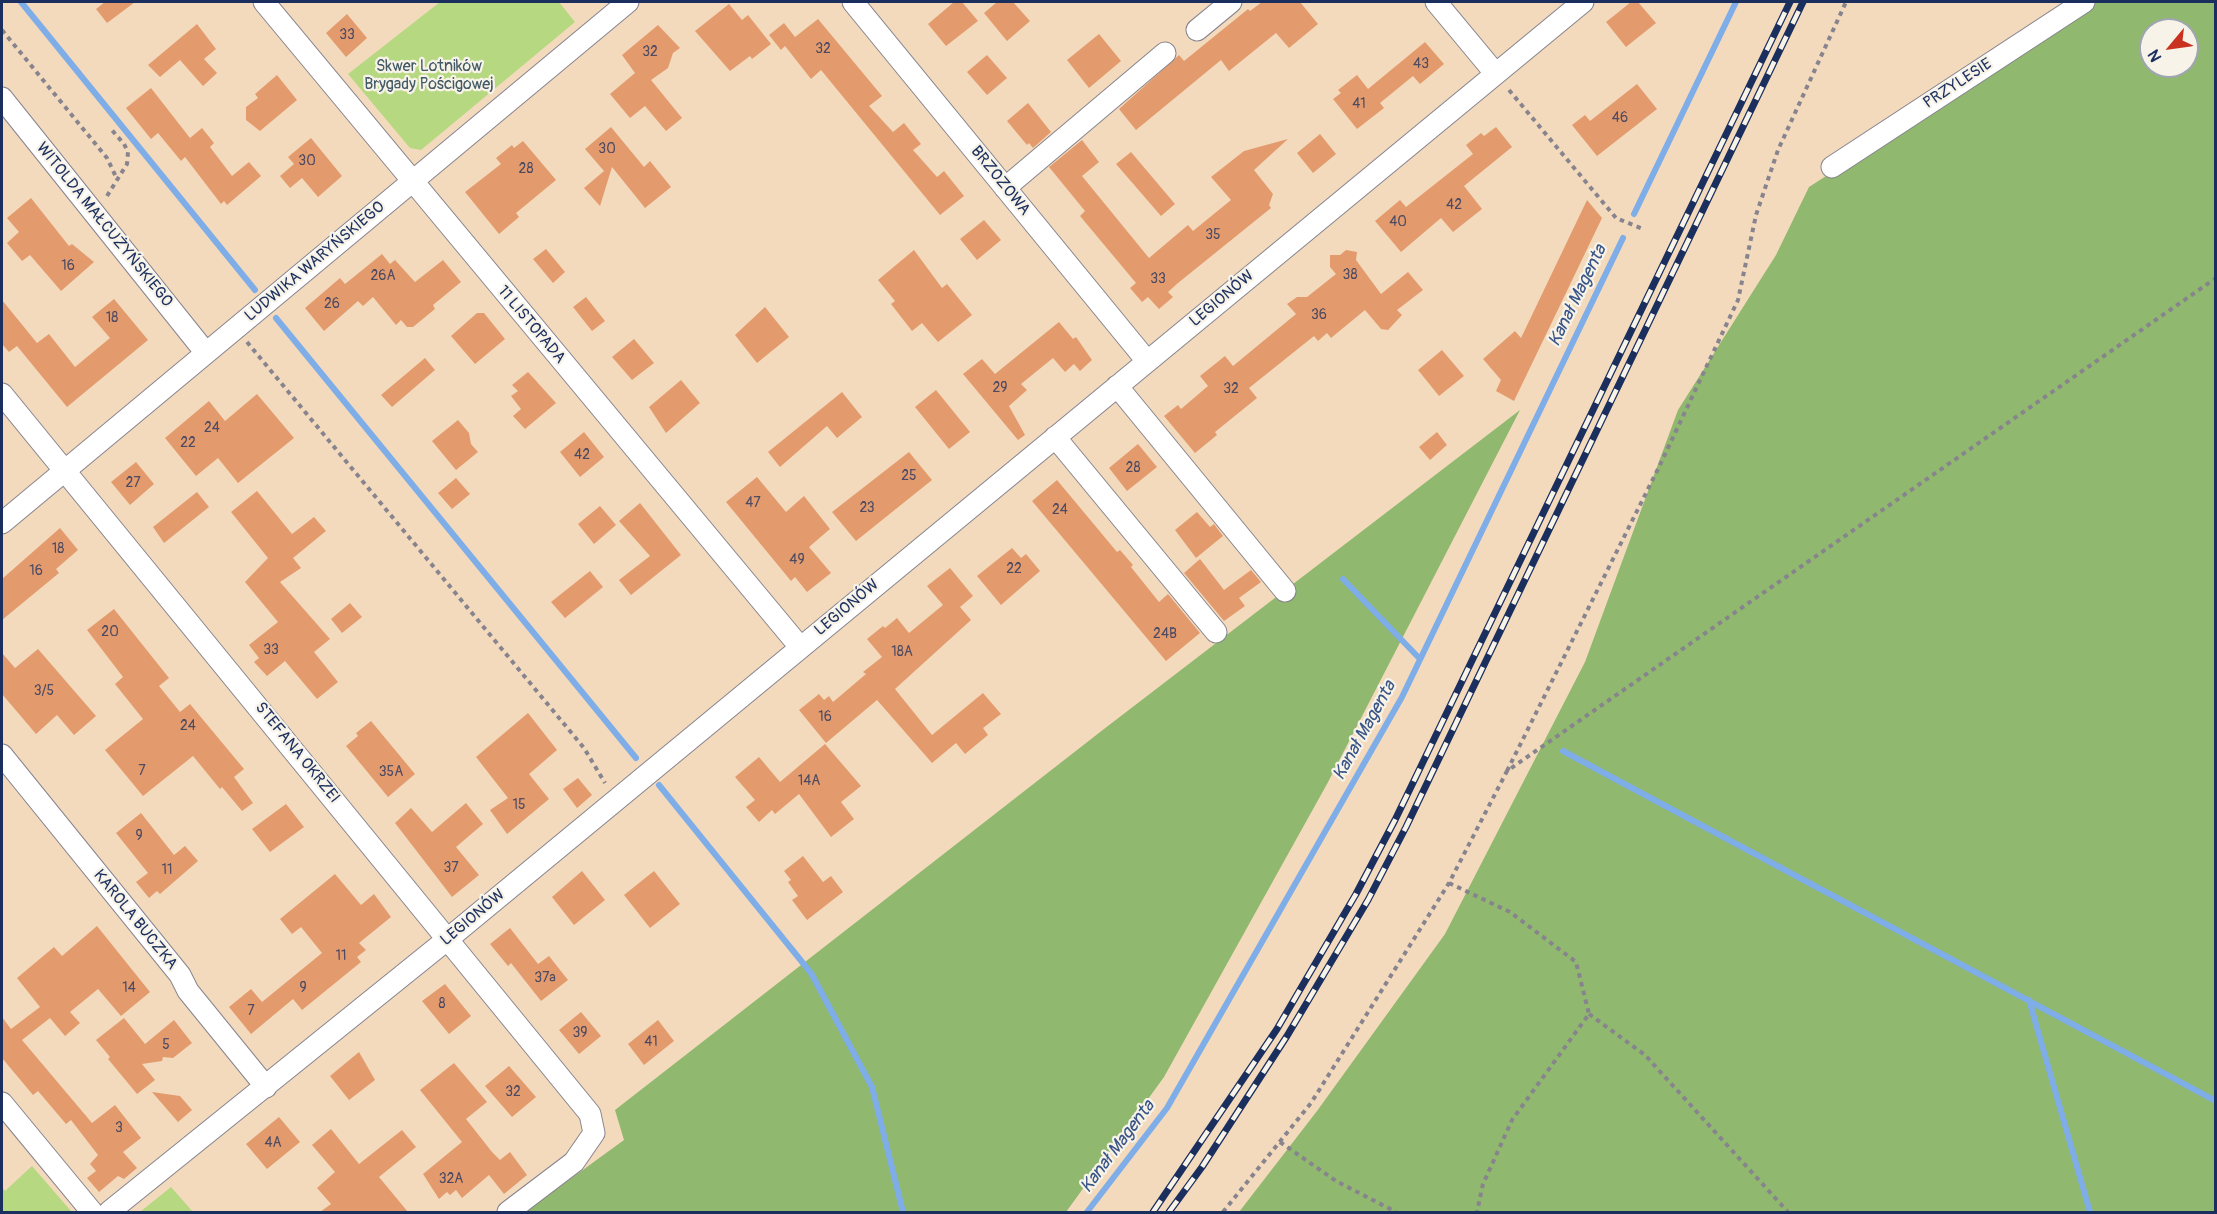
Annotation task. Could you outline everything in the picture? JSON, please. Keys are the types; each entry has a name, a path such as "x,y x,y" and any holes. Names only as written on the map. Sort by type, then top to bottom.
{"street":[{"name":"11 LISTOPADA","path":"264,2 800,647"},
{"name":"LUDWIKA WARYŃSKIEGO","path":"2,523 628,2"},
{"name":"BRZOZOWA","path":"853,2 1147,361"},
{"path":"1197,30 1231,2"},
{"path":"1436,2 1495,74"},
{"name":"LEGIONÓW","path":"109,1212 449,938 613,800 1583,2"},
{"name":"PRZYLESIE","path":"1832,166 2084,2"},
{"path":"1005,188 1165,53"},
{"name":"WITOLDA MAŁCUŻYŃSKIEGO","path":"2,98 206,353"},
{"path":"1117,386 1285,591"},
{"name":"STEFANA OKRZEI","path":"2,394 449,938 590,1114 594,1133 574,1162 508,1212"},
{"path":"1055,437 1216,632"},
{"name":"KAROLA BUCZKA","path":"2,755 173,966 188,991 266,1087"},
{"path":"2,1103 92,1212"}],"path":[{"path":"1223,1212 1311,1103 1449,883 1507,771 1658,469 1738,300 1756,214 1778,150 1846,2"},
{"path":"2,30 107,158 117,179"},
{"path":"1495,74 1616,218 1643,229"},
{"path":"95,214 127,164 128,152 111,129"},
{"path":"1507,771 2216,278"},
{"path":"236,328 585,748 613,800"},
{"path":"1449,883 1510,912 1576,962 1589,1014 1645,1055 1788,1212"},
{"path":"1477,1212 1483,1185 1512,1120 1589,1014"},
{"path":"1280,1142 1336,1181 1396,1212"}],"green space":[{"name":"Skwer Lotników Brygady Pościgowej","path":"440,2 559,2 575,22 421,150 410,148 348,74"},
{"path":"2096,2 2215,2 2215,1212 1239,1212 1317,1111 1445,934 1585,662 1678,410 1776,255 1809,187"},
{"path":"1520,410 1327,784 1164,1077 1066,1212 525,1212 624,1140 615,1110 1104,729"},
{"path":"32,1166 71,1212 2,1212 2,1187 5,1191"},
{"path":"171,1187 193,1212 140,1212"}],"building":[{"path":"105,2 135,2 107,23 96,9"},
{"path":"954,2 962,2 978,21 946,46 928,24"},
{"path":"997,2 1013,2 1030,21 1007,41 984,13"},
{"path":"1262,2 1300,2 1318,24 1289,48 1276,33 1229,71 1221,60 1136,130 1119,109 1179,55 1184,61 1248,9 1250,11"},
{"path":"1631,2 1638,2 1656,23 1626,47 1606,22"},
{"path":"729,4 742,20 748,15 771,44 752,59 750,56 730,71 695,31"},
{"path":"347,14 367,38 346,57 326,33"},
{"path":"818,19 882,96 869,106 893,132 904,123 921,144 913,150 937,177 944,171 964,196 940,215 821,70 811,79 785,46 781,50 769,35 784,23 795,37"},
{"path":"197,24 216,49 204,59 217,73 203,86 180,60 160,77 148,65"},
{"path":"658,25 680,48 673,53 668,68 651,80 682,118 666,131 645,106 630,118 610,94 635,73 622,55"},
{"path":"1099,34 1121,61 1089,88 1067,60"},
{"path":"1425,42 1444,64 1420,84 1413,76 1380,103 1384,108 1357,129 1333,99 1341,93 1338,90 1357,75 1368,89"},
{"path":"987,55 1007,78 987,95 967,72"},
{"path":"277,75 297,100 260,131 246,120 246,107 258,98 255,94"},
{"path":"1637,84 1657,109 1597,156 1572,125 1585,115 1590,121"},
{"path":"151,88 190,138 202,128 214,143 210,147 232,176 249,162 261,176 227,205 224,201 221,204 185,157 181,161 158,133 151,139 126,108"},
{"path":"1028,103 1051,132 1033,148 1029,143 1027,145 1007,121"},
{"path":"611,127 644,167 650,161 671,187 645,208 612,167 600,206 584,188 604,171 585,149"},
{"path":"1496,127 1512,147 1464,186 1482,209 1453,232 1441,218 1401,252 1375,221 1400,200 1406,207 1473,154 1466,145 1481,133 1484,136"},
{"path":"1320,134 1336,154 1313,173 1297,153"},
{"path":"311,138 342,176 318,197 302,178 290,188 280,176 294,164 288,157"},
{"path":"1288,139 1254,170 1273,194 1269,205 1271,208 1168,292 1173,297 1159,309 1148,297 1142,302 1130,288 1136,283 1080,216 1085,211 1049,167 1082,140 1099,162 1082,176 1149,258 1188,225 1193,231 1231,200 1211,177 1244,151"},
{"path":"523,141 556,180 516,213 519,217 499,234 465,192 501,164 496,158 512,145 514,148"},
{"path":"1131,152 1175,204 1161,216 1116,164"},
{"path":"31,198 69,246 72,244 94,262 61,291 30,255 22,261 7,243 19,232 7,218"},
{"path":"1587,200 1602,218 1514,401 1496,391 1501,380 1483,359 1515,331 1521,338"},
{"path":"984,220 1001,240 977,260 960,239"},
{"path":"546,249 565,272 553,283 533,259"},
{"path":"914,250 942,288 947,284 972,315 938,342 922,323 912,331 891,304 895,301 878,280"},
{"path":"1346,250 1357,252 1356,260 1381,294 1408,272 1423,290 1397,310 1402,315 1388,330 1381,329 1365,310 1331,338 1327,333 1318,341 1314,336 1249,388 1257,398 1215,432 1217,435 1195,453 1164,416 1178,405 1181,409 1208,386 1200,376 1225,356 1233,366 1296,314 1287,304 1297,297 1307,297 1336,274 1330,267 1330,255 1340,255"},
{"path":"382,254 390,264 395,260 415,282 443,260 461,282 433,305 435,309 413,327 407,327 401,320 396,325 373,297 363,306 358,301 324,331 305,308 340,278 345,284"},
{"path":"586,297 605,321 592,331 573,307"},
{"path":"114,299 148,340 67,407 17,346 9,352 2,344 2,300 37,343 49,334 75,367 110,338 92,317"},
{"path":"765,307 789,337 757,363 735,335"},
{"path":"477,313 484,313 505,339 475,364 451,336"},
{"path":"1059,322 1073,339 1076,337 1092,360 1080,371 1074,364 1065,372 1053,358 1021,384 1027,390 1009,406 1025,435 1018,440 963,374 982,359 995,374"},
{"path":"634,339 654,363 632,380 612,357"},
{"path":"1442,350 1464,376 1439,396 1418,370"},
{"path":"425,358 435,370 392,407 381,395"},
{"path":"528,372 556,403 525,429 513,416 521,409 511,396 518,391 512,385"},
{"path":"681,380 700,403 666,433 649,407"},
{"path":"936,390 970,432 949,449 915,407"},
{"path":"842,392 862,417 837,438 827,426 780,467 768,452"},
{"path":"257,394 294,438 238,483 218,458 196,476 165,438 209,401 225,421"},
{"path":"458,420 469,433 471,444 478,452 456,470 432,441"},
{"path":"584,432 604,457 580,477 560,452"},
{"path":"1437,432 1447,445 1430,460 1419,447"},
{"path":"1138,444 1157,467 1127,491 1109,468"},
{"path":"909,452 932,480 856,541 832,512"},
{"path":"136,462 154,484 130,505 111,482"},
{"path":"757,477 786,512 804,496 830,529 809,547 831,573 807,592 795,577 791,581 726,502"},
{"path":"456,478 470,494 452,509 438,493"},
{"path":"1057,480 1117,552 1120,550 1133,565 1131,567 1159,602 1168,594 1200,633 1166,661 1032,501"},
{"path":"257,491 292,534 314,517 326,531 293,558 301,568 280,582 330,639 314,652 338,682 317,699 285,661 267,676 254,662 259,658 249,645 278,622 245,582 268,558 231,512"},
{"path":"197,492 209,507 164,543 153,527"},
{"path":"640,503 681,555 631,595 619,580 650,556 619,521"},
{"path":"600,506 616,525 594,544 578,524"},
{"path":"1197,512 1210,527 1214,524 1223,536 1196,558 1175,530"},
{"path":"60,528 78,550 56,569 59,573 2,620 2,579"},
{"path":"1012,548 1021,558 1026,554 1040,571 1001,605 977,576"},
{"path":"1200,559 1224,590 1251,570 1261,582 1239,598 1245,606 1224,621 1184,573"},
{"path":"950,568 973,596 960,607 971,620 895,689 932,735 983,693 1001,714 983,728 988,735 965,754 956,743 932,763 877,700 826,743 799,710 819,694 824,700 829,696 833,702 866,674 863,672 882,657 867,639 883,626 885,628 897,618 909,633 943,605 927,586"},
{"path":"590,571 603,587 565,618 551,602"},
{"path":"350,603 362,617 342,633 331,619"},
{"path":"114,609 169,678 159,686 180,712 190,704 244,769 234,777 253,803 242,811 193,756 143,796 105,750 143,719 115,684 123,677 87,630"},
{"path":"38,649 96,716 74,735 57,715 36,734 2,694 2,653 15,668"},
{"path":"528,713 557,750 529,774 549,799 507,834 490,810 508,798 476,757"},
{"path":"371,721 415,774 388,797 346,746 358,736 356,733"},
{"path":"825,744 861,786 841,802 854,819 831,837 799,794 775,814 772,810 759,822 746,807 755,800 735,777 759,757 780,782"},
{"path":"578,778 592,795 577,808 563,789"},
{"path":"466,803 483,824 456,847 479,875 452,897 395,823 411,808 432,832"},
{"path":"286,804 304,827 270,852 252,829"},
{"path":"141,813 174,855 185,846 198,861 160,894 157,891 149,898 136,882 148,873 116,833"},
{"path":"803,856 823,882 831,876 843,892 807,920 792,900 798,896 788,882 791,880 784,871"},
{"path":"582,871 605,900 574,925 552,897"},
{"path":"654,871 680,904 650,928 624,895"},
{"path":"335,874 361,905 374,894 391,917 359,943 366,950 357,957 361,962 302,1010 293,999 251,1034 229,1007 251,989 262,1002 322,953 301,927 292,934 280,919"},
{"path":"97,926 150,992 121,1016 98,989 70,1012 80,1023 65,1036 50,1018 22,1040 92,1123 115,1105 141,1138 123,1152 137,1168 124,1179 118,1176 99,1192 87,1178 96,1171 90,1164 98,1155 71,1120 66,1124 38,1091 33,1095 2,1058 2,1017 11,1029 40,1007 17,978 54,947 62,956"},
{"path":"510,928 538,964 549,956 568,980 541,1001 511,963 508,966 490,944"},
{"path":"445,984 471,1016 449,1034 422,1001"},
{"path":"581,1012 601,1036 579,1054 559,1030"},
{"path":"124,1018 145,1044 174,1020 192,1043 173,1058 163,1057 162,1061 142,1064 155,1080 137,1094 108,1059 110,1057 96,1040"},
{"path":"658,1020 674,1041 644,1065 628,1044"},
{"path":"359,1052 375,1080 349,1100 330,1076"},
{"path":"454,1063 487,1102 466,1119 500,1160 510,1152 527,1175 504,1194 489,1175 462,1198 456,1190 450,1195 447,1192 439,1199 423,1174 462,1142 420,1090"},
{"path":"509,1066 536,1097 512,1117 485,1086"},
{"path":"152,1092 180,1096 192,1110 178,1122"},
{"path":"279,1117 300,1142 267,1169 246,1144"},
{"path":"331,1129 359,1164 402,1130 416,1147 379,1177 408,1212 320,1212 331,1204 317,1188 335,1172 312,1145"}],"waterway":[{"path":"21,2 255,290"},
{"name":"Kanał Magenta","path":"1634,214 1736,2"},
{"name":"Kanał Magenta","path":"1087,1212 1167,1108 1402,697 1623,238"},
{"path":"276,318 636,758"},
{"path":"1343,579 1420,659"},
{"path":"1563,751 2216,1101"},
{"path":"659,785 811,973 872,1087 903,1212"},
{"path":"2029,1000 2090,1212"}],"railway":[{"path":"1153,1212 1277,1029 1356,894 1395,820 1790,2"},
{"path":"1169,1212 1202,1167 1287,1036 1368,900 1406,827 1803,2"}]}
